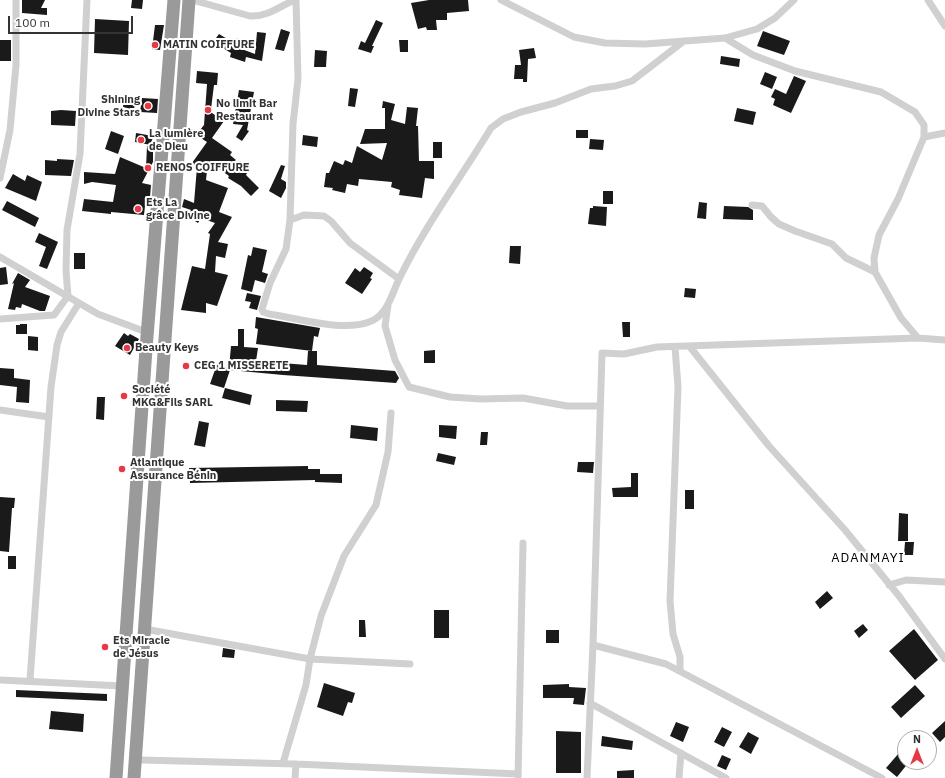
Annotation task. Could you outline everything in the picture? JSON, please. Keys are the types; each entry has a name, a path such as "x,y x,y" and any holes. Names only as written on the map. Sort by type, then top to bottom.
{"highway":[{"path":"116,778 174,0"},
{"path":"134,778 193,1"}],"street":[{"path":"0,178 10,130 16,65 16,0"},
{"path":"0,319 54,315 68,296 66,271 67,230 80,154 87,0"},
{"path":"139,778 193,1 259,17 295,0 298,80 293,124 290,220 286,249 263,302 263,312 334,324 358,326 375,319 388,305"},
{"path":"501,0 547,22 574,38 605,43 645,44 725,38 757,29 775,18 794,0"},
{"path":"928,0 945,26"},
{"path":"725,38 753,55 795,71 881,92 915,112 924,125 924,137 898,199 879,235 874,258 875,272 901,318 918,338"},
{"path":"600,406 568,406 523,398 481,399 450,397 409,388 394,360 385,326 388,305 399,279 432,217 491,128 503,119 520,112 555,103 591,89 615,86 632,81 684,41"},
{"path":"924,137 945,133"},
{"path":"752,205 762,206 779,224 832,244 846,258 861,263 875,272"},
{"path":"290,220 304,215 324,216 331,221 350,243 399,279"},
{"path":"0,257 98,314 149,333"},
{"path":"30,680 48,417 56,345 61,332 79,303"},
{"path":"587,778 593,645 602,352 624,354 657,347 918,338 945,340"},
{"path":"675,347 678,386 670,601 673,634 680,657 680,671"},
{"path":"690,347 769,446 845,530 890,585 945,659"},
{"path":"0,410 48,417"},
{"path":"283,764 306,685 310,659 321,616 344,556 376,505 388,452 391,414"},
{"path":"141,760 296,764 518,776 523,543"},
{"path":"890,585 906,580 945,582"},
{"path":"150,630 310,659 410,664"},
{"path":"593,645 666,664 882,778"},
{"path":"0,680 30,680 122,686"},
{"path":"590,703 726,778"},
{"path":"679,778 681,753"},
{"path":"295,778 296,764"}],"building":[{"path":"22,0 45,0 41,8 47,8 47,15 22,13"},
{"path":"132,0 143,0 142,9 131,8"},
{"path":"429,0 468,0 469,11 447,13 447,20 436,20 437,30 427,30 426,27 418,29 411,3"},
{"path":"95,19 129,21 128,55 94,53"},
{"path":"376,20 383,23 372,46 374,46 371,53 358,49 361,41 365,43"},
{"path":"155,25 164,25 160,50 152,49"},
{"path":"281,29 290,32 284,51 275,49"},
{"path":"763,31 790,41 784,55 757,46"},
{"path":"257,32 266,33 262,61 246,57 245,62 230,57 231,53 213,42 219,34 234,43 237,38 243,42 239,48 255,54"},
{"path":"0,40 11,40 11,61 0,61"},
{"path":"399,40 408,40 408,52 400,52"},
{"path":"534,48 536,58 528,59 527,82 523,82 523,79 514,79 515,65 521,65 519,50"},
{"path":"315,50 327,51 326,67 314,67"},
{"path":"721,56 740,59 739,67 720,64"},
{"path":"197,71 218,73 217,85 214,85 211,109 206,109 224,121 212,138 232,152 230,155 236,160 231,164 247,173 246,175 259,188 251,196 241,186 228,178 229,176 208,161 206,180 228,188 219,212 232,217 218,242 228,244 225,258 216,256 215,272 228,275 217,306 206,303 206,313 181,310 192,266 205,269 210,234 208,233 215,223 201,218 198,223 187,216 191,210 182,207 184,199 194,203 197,167 192,163 207,142 196,135 204,125 207,84 196,83"},
{"path":"765,72 777,77 772,89 760,84"},
{"path":"794,76 806,81 791,113 773,105 775,99 771,97 775,89 786,94"},
{"path":"350,88 358,89 355,107 348,106"},
{"path":"239,90 254,92 247,130 249,131 242,141 236,137 243,125 233,124"},
{"path":"124,97 138,98 133,111 126,110 127,108 123,107"},
{"path":"142,98 158,99 157,113 140,112"},
{"path":"383,101 395,104 391,120 405,124 407,107 418,108 416,126 418,126 419,161 434,161 434,179 425,178 422,198 399,195 400,190 391,187 392,182 359,179 358,186 347,184 345,193 332,190 333,188 324,187 326,173 329,173 334,161 343,165 345,160 352,163 357,146 382,160 387,143 360,144 365,129 385,129 385,108 382,108"},
{"path":"737,108 756,112 753,125 734,121"},
{"path":"51,111 76,111 75,126 51,125"},
{"path":"576,130 588,130 588,138 576,138"},
{"path":"111,131 124,136 118,154 105,149"},
{"path":"136,133 153,136 151,145 135,142"},
{"path":"303,135 318,137 317,147 302,145"},
{"path":"590,139 604,140 603,150 589,149"},
{"path":"433,142 442,142 442,158 433,158"},
{"path":"147,146 153,146 153,162 142,183 151,185 150,197 146,197 144,215 82,211 84,199 113,202 116,185 92,182 84,184 84,172 115,174 120,157 146,168"},
{"path":"57,159 74,160 71,176 45,175 45,160 57,161"},
{"path":"281,165 285,166 281,179 286,182 286,188 281,198 269,191"},
{"path":"13,174 25,181 27,175 42,182 36,201 5,188"},
{"path":"603,191 613,191 613,204 603,204"},
{"path":"7,201 39,218 35,227 2,210"},
{"path":"699,202 707,203 706,219 697,218"},
{"path":"593,206 607,207 606,226 588,224 590,208 593,208"},
{"path":"724,206 748,207 753,210 753,220 723,219"},
{"path":"39,233 58,242 47,269 39,266 46,247 35,242"},
{"path":"510,246 521,246 520,264 509,263"},
{"path":"253,247 267,250 262,272 268,274 265,283 255,280 252,292 241,289 248,255 251,256"},
{"path":"74,253 85,253 85,269 74,269"},
{"path":"6,267 8,284 0,285 0,268"},
{"path":"364,267 373,273 370,278 372,279 362,294 345,283 355,268 360,272"},
{"path":"18,273 30,280 25,287 50,296 45,311 40,311 22,304 21,308 16,307 15,310 8,309 14,283 12,284"},
{"path":"685,288 696,289 695,298 684,297"},
{"path":"247,293 261,296 257,310 249,308 251,302 245,301"},
{"path":"256,317 320,328 318,337 314,336 312,351 256,344 258,329 255,328"},
{"path":"622,322 630,322 630,337 623,337"},
{"path":"27,324 27,334 16,334 16,325"},
{"path":"238,329 244,329 244,347 258,348 256,361 307,365 308,351 317,351 317,365 395,371 399,378 396,383 230,370 224,388 210,384 217,364 229,368 231,346 238,346"},
{"path":"124,333 128,336 130,334 139,339 130,355 115,346"},
{"path":"28,336 38,337 38,351 28,350"},
{"path":"435,350 435,363 424,363 424,351"},
{"path":"0,368 14,369 14,378 30,380 29,403 16,402 17,387 0,385"},
{"path":"225,388 252,395 250,405 222,398"},
{"path":"97,397 105,397 104,420 96,419"},
{"path":"276,400 308,401 307,412 276,411"},
{"path":"199,421 209,423 205,447 194,445"},
{"path":"351,425 378,428 377,441 350,438"},
{"path":"439,425 457,426 456,439 439,437"},
{"path":"481,432 488,432 487,445 480,445"},
{"path":"438,453 456,457 454,465 436,461"},
{"path":"578,462 594,462 593,473 577,472"},
{"path":"308,466 308,469 320,469 320,474 342,474 342,483 315,482 315,480 190,483 189,468"},
{"path":"631,473 638,473 638,497 613,497 612,488 631,487"},
{"path":"685,490 694,490 694,509 685,509"},
{"path":"0,497 15,498 14,508 12,508 9,552 0,551"},
{"path":"899,513 908,514 908,541 898,541"},
{"path":"905,542 914,542 913,555 904,555"},
{"path":"8,556 16,556 16,569 8,569"},
{"path":"827,591 833,598 820,609 815,602"},
{"path":"434,610 449,610 449,638 434,638"},
{"path":"359,620 365,620 366,637 359,637"},
{"path":"863,624 868,630 859,638 854,631"},
{"path":"914,629 938,660 915,680 889,651"},
{"path":"546,630 559,630 559,643 546,643"},
{"path":"223,648 235,650 234,658 222,657"},
{"path":"324,683 355,693 352,703 348,702 343,716 317,707"},
{"path":"569,684 569,687 586,688 584,705 573,704 574,698 543,698 543,685"},
{"path":"915,685 925,696 901,718 891,707"},
{"path":"16,690 107,694 107,701 16,697"},
{"path":"51,711 84,714 83,732 49,729"},
{"path":"945,721 945,737 940,742 937,739 937,730 935,730"},
{"path":"676,722 689,727 683,742 670,736"},
{"path":"722,727 732,732 724,747 714,742"},
{"path":"556,731 581,732 581,773 556,773"},
{"path":"748,732 759,738 751,754 739,747"},
{"path":"602,736 633,741 632,750 601,746"},
{"path":"722,755 731,759 726,770 717,766"},
{"path":"897,755 897,770 903,770 897,777 886,768"},
{"path":"634,770 634,778 617,778 617,771"}],"place":[{"name":"MATIN COIFFURE","path":"155,45"},
{"name":"Shining Divine Stars","path":"148,106"},
{"name":"No limit Bar Restaurant","path":"208,110"},
{"name":"La lumière de Dieu","path":"141,140"},
{"name":"RENOS COIFFURE","path":"148,168"},
{"name":"Ets La grâce Divine","path":"138,209"},
{"name":"Beauty Keys","path":"127,348"},
{"name":"CEG 1 MISSERETE","path":"186,366"},
{"name":"Société MKG&Fils SARL","path":"124,396"},
{"name":"Atlantique Assurance Bénin","path":"122,469"},
{"name":"Ets Miracle de Jésus","path":"105,647"}],"district":[{"name":"ADANMAYI","path":"868,558"}]}
